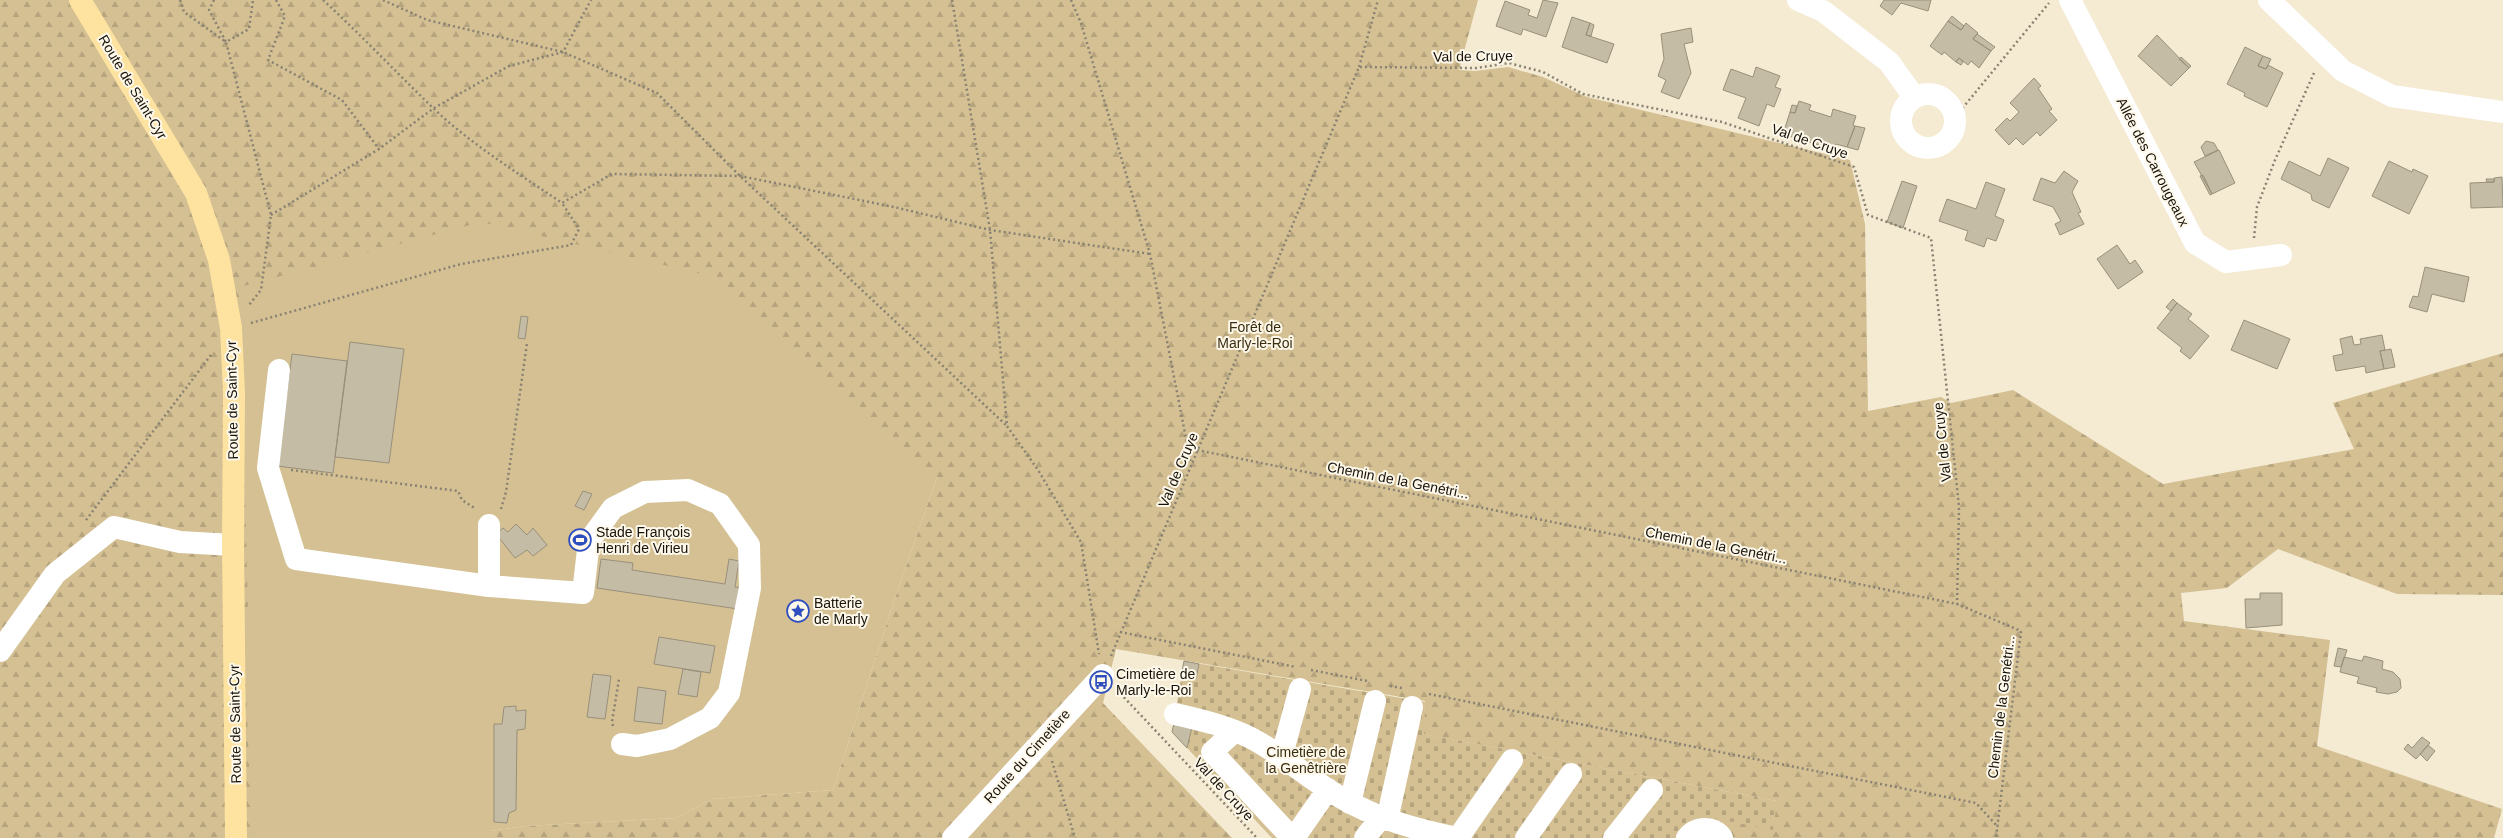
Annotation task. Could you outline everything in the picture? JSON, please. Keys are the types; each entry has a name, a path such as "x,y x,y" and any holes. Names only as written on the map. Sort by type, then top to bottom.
{"main road":[{"name":"Route de Saint-Cyr","path":"80,0 196,194 219,260 231,328 234,393 232,545 236,838"}],"street":[{"path":"1798,0 1823,11 1889,62 1914,97"},
{"name":"Allée des Carrougeaux","path":"2070,0 2195,243 2226,262 2280,255"},
{"path":"2269,0 2343,71 2392,96 2503,112"},
{"path":"1930,93 1948,101 1956,116 1951,137 1933,149 1913,145 1901,128 1903,109 1914,97 1930,93"},
{"path":"279,370 268,468 296,558 489,586 583,593 589,541 613,508 645,492 688,490 720,504 749,545 750,588 729,693 710,718 670,739 637,746 622,744"},
{"path":"489,586 490,526"},
{"path":"0,651 54,574 114,527 180,542 232,545"},
{"name":"Route du Cimetière","path":"953,838 1045,735 1103,675"},
{"path":"1281,758 1302,675"},
{"path":"1350,802 1376,689"},
{"path":"1365,838 1384,818 1414,696"},
{"path":"1175,714 1235,731 1252,738 1350,802 1384,818 1448,837 1512,760"},
{"path":"1235,731 1212,752 1293,838 1328,789"},
{"path":"1526,838 1571,774"},
{"path":"1614,838 1652,790"},
{"path":"1686,838 1693,831 1707,829 1714,831 1722,838"}],"path":[{"path":"180,0 184,12 226,42"},
{"path":"214,0 210,10 226,42 271,215 261,290 231,328"},
{"path":"226,42 249,29 253,0"},
{"path":"276,0 285,16 268,60 342,100 378,149"},
{"path":"231,328 461,264 570,245 578,229 562,203 489,154 434,108 369,43 323,0"},
{"path":"383,0 426,20 563,52 657,93 740,176 1007,426 1038,470 1081,542 1103,675"},
{"path":"271,215 378,149 434,108 509,66 563,52 591,0"},
{"path":"952,0 990,230 1007,426"},
{"path":"1072,0 1081,23 1150,254 1191,465"},
{"name":"Val de Cruye","path":"1257,838 1103,675 1359,66 1378,0"},
{"path":"1956,116 2052,0"},
{"path":"2252,258 2257,207 2274,160 2323,52"},
{"name":"Val de Cruye","path":"1359,66 1460,66 1476,68 1509,63 1543,72 1583,94 1722,122 1854,167 1868,215 1931,238 1959,507 1957,604"},
{"path":"562,203 612,174 740,176 894,207 990,230 1150,254"},
{"path":"268,468 458,491 462,500 480,511 490,526 498,518 506,492 527,343"},
{"path":"83,524 212,354"},
{"name":"Chemin de la Genétri...","path":"1197,450 1957,604 2021,631 1996,838"},
{"path":"1120,632 1302,675 1976,802 1998,827"},
{"path":"619,679 612,722 622,744"},
{"path":"1045,735 1075,838"}],"green space":[{"name":"Forêt de Marly-le-Roi","path":"0,0 1478,0 1459,70 1475,71 1508,67 1543,77 1587,97 1850,160 1865,224 1868,411 1941,397 1951,403 2013,390 2163,484 2354,449 2333,403 2503,353 2503,595 2397,594 2278,549 2227,588 2181,593 2184,621 2330,640 2317,746 2502,809 2494,838 1708,838 1712,818 1777,801 1423,734 1425,701 1116,649 1103,703 1232,838 490,838 490,831 525,826 676,818 713,799 833,790 893,604 937,477 253,838 0,838"},
{"name":"Stade François Henri de Virieu","path":"481,222 702,274 937,477 893,604 833,790 713,799 676,818 525,826 490,831 490,838 252,838 243,614 248,613 240,287"},
{"name":"Cimetière de la Genêtrière","path":"1184,661 1425,702 1424,734 1777,801 1773,830 1713,818 1708,838 1272,838 1172,732"}],"building":[{"path":"1543,0 1558,3 1546,37 1523,29 1521,35 1496,26 1505,1 1530,10 1528,15 1537,18"},
{"path":"1884,0 1931,0 1928,11 1901,3 1892,15 1880,6"},
{"path":"1952,16 1964,26 1961,30 1948,21"},
{"path":"1572,17 1590,23 1586,35 1614,44 1607,63 1562,47"},
{"path":"1948,21 1961,30 1966,23 1978,33 1973,39 1991,51 1979,68 1971,61 1968,65 1959,58 1956,62 1944,52 1942,55 1930,46"},
{"path":"1590,23 1594,25 1591,36 1586,35"},
{"path":"1691,28 1693,42 1684,44 1691,73 1679,99 1661,92 1666,80 1658,76 1664,59 1661,34"},
{"path":"1977,34 1995,47 1991,51 1973,39"},
{"path":"2157,35 2189,68 2171,86 2138,56"},
{"path":"2245,47 2263,56 2258,66 2266,69 2268,65 2283,73 2267,107 2244,96 2245,93 2227,84"},
{"path":"2263,56 2271,59 2266,69 2258,66"},
{"path":"2181,57 2191,66 2189,68 2179,59"},
{"path":"1959,58 1963,62 1961,65 1956,62"},
{"path":"1756,67 1780,76 1775,87 1781,89 1774,107 1767,104 1759,126 1738,118 1746,98 1723,90 1731,69 1753,77"},
{"path":"2034,78 2041,86 2038,88 2052,109 2049,111 2057,120 2040,136 2037,132 2023,145 2016,138 2009,145 1995,130 2007,118 2010,121 2019,112 2010,103"},
{"path":"1799,101 1811,105 1809,110 1831,117 1833,109 1856,116 1853,125 1855,126 1847,147 1836,144 1833,153 1821,149 1822,146 1783,134 1790,112 1795,113"},
{"path":"1792,105 1797,106 1795,113 1790,112"},
{"path":"1855,126 1865,128 1858,150 1847,147"},
{"path":"2206,141 2214,143 2218,150 2205,156 2201,147"},
{"path":"2219,150 2235,183 2212,194 2194,162"},
{"path":"2328,158 2349,168 2329,208 2312,200 2311,194 2281,179 2289,161 2320,176"},
{"path":"2389,161 2412,172 2413,169 2428,176 2409,214 2372,196"},
{"path":"2064,171 2078,181 2072,192 2081,212 2078,213 2084,224 2060,235 2055,224 2061,221 2053,207 2033,200 2041,178 2055,183"},
{"path":"2203,175 2212,194 2210,195 2200,176"},
{"path":"2502,177 2503,207 2471,208 2470,183 2494,182 2494,178"},
{"path":"2486,179 2494,179 2494,182 2487,182"},
{"path":"1902,181 1917,186 1903,228 1887,222"},
{"path":"1986,182 2005,189 1995,216 2004,220 1996,241 1987,238 1984,247 1965,240 1968,231 1939,221 1947,199 1976,209"},
{"path":"2117,245 2130,264 2135,260 2143,272 2118,289 2097,259"},
{"path":"2425,267 2469,277 2464,302 2432,294 2427,312 2409,307 2413,296 2418,297"},
{"path":"2173,299 2177,303 2171,311 2166,307"},
{"path":"2177,303 2192,314 2188,319 2209,336 2190,359 2180,351 2182,348 2157,328"},
{"path":"521,316 528,317 525,339 518,338"},
{"path":"2244,320 2290,339 2277,369 2231,350"},
{"path":"2382,335 2385,350 2380,351 2384,369 2366,373 2365,366 2336,371 2333,356 2343,354 2340,339 2352,336 2354,345 2361,344 2360,339"},
{"path":"350,342 404,349 389,463 335,457"},
{"path":"2391,349 2395,367 2384,369 2380,351"},
{"path":"292,354 347,361 333,473 277,466"},
{"path":"583,491 592,494 584,510 575,506"},
{"path":"516,524 527,535 533,528 547,545 533,556 527,550 515,558 496,534 503,528 508,532"},
{"path":"601,559 633,563 632,570 725,584 729,559 739,561 735,587 741,588 738,609 597,588"},
{"path":"2260,593 2282,593 2282,625 2246,628 2245,599 2260,599"},
{"path":"659,637 715,646 710,673 654,664"},
{"path":"2338,648 2347,650 2341,667 2334,666"},
{"path":"2364,656 2383,661 2382,669 2393,672 2400,679 2401,688 2397,692 2388,694 2376,692 2377,688 2357,683 2359,677 2340,672 2344,657 2362,661"},
{"path":"1184,661 1199,664 1196,679 1181,676"},
{"path":"683,669 701,672 697,697 678,694"},
{"path":"593,674 611,676 605,719 587,717"},
{"path":"638,687 666,691 662,724 634,721"},
{"path":"516,706 516,711 526,710 525,729 517,730 516,810 509,813 507,823 494,822 494,724 502,724 504,707"},
{"path":"1174,723 1192,727 1187,748 1172,732"},
{"path":"2422,737 2430,743 2416,759 2404,749 2408,744 2412,748"},
{"path":"2428,745 2435,751 2427,761 2420,754"}],"place":[{"name":"Stade François Henri de Virieu","path":"580,540"},
{"name":"Batterie de Marly","path":"798,611"},
{"name":"Cimetière de Marly-le-Roi","path":"1101,682"}]}
